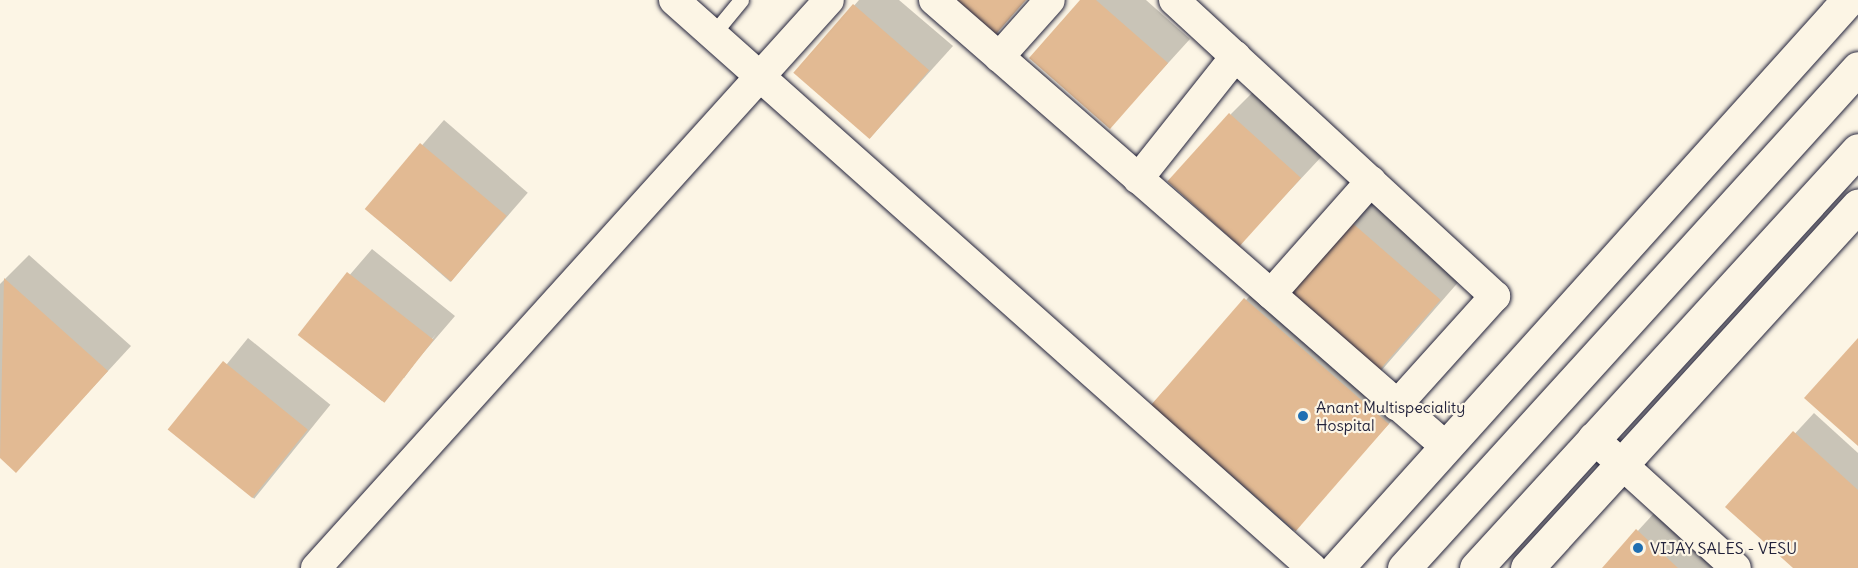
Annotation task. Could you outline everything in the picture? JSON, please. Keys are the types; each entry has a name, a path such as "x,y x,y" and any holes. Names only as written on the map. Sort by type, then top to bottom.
{"street":[{"path":"674,0 1312,568"},
{"path":"316,568 762,78 829,0"},
{"path":"934,0 1444,445"},
{"path":"999,57 1050,0"},
{"path":"1174,0 1495,296 1397,405"},
{"path":"1337,568 1444,445 1848,0"},
{"path":"1138,179 1236,56"},
{"path":"1404,568 1858,68"},
{"path":"1476,568 1858,150"},
{"path":"1271,294 1371,181"},
{"path":"1527,568 1858,205"},
{"path":"1593,438 1736,568"}],"lane":[{"path":"713,34 741,0"}],"building":[{"path":"957,0 1026,0 996,34"},
{"path":"1080,0 1096,0 1168,63 1110,129 1029,58"},
{"path":"853,4 929,70 870,139 793,73"},
{"path":"1229,113 1301,178 1240,246 1167,181"},
{"path":"420,143 507,216 451,282 365,209"},
{"path":"1350,221 1441,300 1377,373 1286,294"},
{"path":"347,272 434,340 384,403 298,335"},
{"path":"4,278 108,371 16,473 0,458"},
{"path":"1244,298 1389,424 1296,531 1151,405"},
{"path":"1858,338 1858,446 1804,398"},
{"path":"223,361 308,430 252,498 168,429"},
{"path":"1793,431 1858,490 1858,568 1793,568 1725,507"},
{"name":"VIJAY SALES - VESU","path":"1636,529 1678,568 1602,568"}],"place":[{"name":"Anant Multispeciality Hospital","path":"1303,416"},
{"name":"VIJAY SALES - VESU","path":"1638,548"}]}
